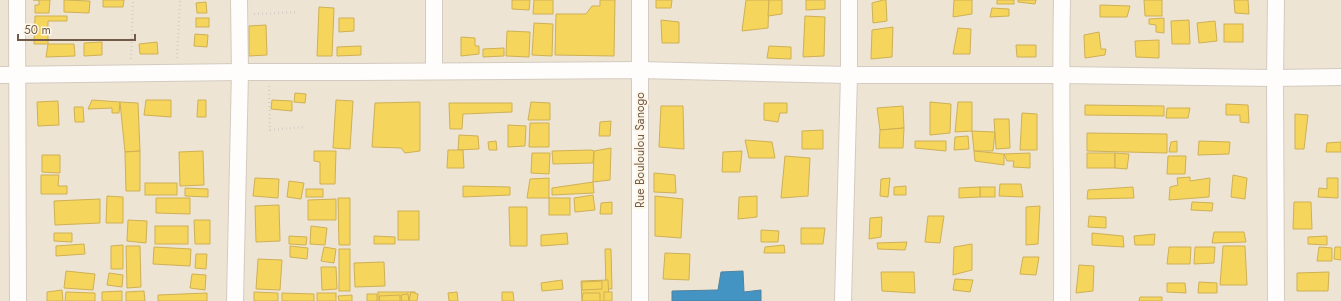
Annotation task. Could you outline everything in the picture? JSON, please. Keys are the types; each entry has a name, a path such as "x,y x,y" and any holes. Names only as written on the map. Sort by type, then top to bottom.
{"street":[{"path":"17,0 18,301"},
{"path":"434,0 434,71"},
{"name":"Rue Bouloulou Sanogo","path":"640,0 640,301"},
{"path":"843,301 849,75 849,0"},
{"path":"1062,0 1062,301"},
{"path":"1276,0 1276,301"},
{"path":"235,301 240,72 239,7"},
{"path":"0,75 639,70 849,75 1061,74 1275,78 1341,77"}],"path":[{"path":"130,74 133,0"},
{"path":"176,73 180,0"},
{"path":"239,7 298,12"},
{"path":"269,72 270,130 303,127"}],"shaded area":[{"path":"0,0 1341,0 1341,301 0,301"}],"building: Logements":[{"path":"39,0 50,0 49,13 35,13 35,5 39,5"},
{"path":"64,0 90,1 89,13 64,12"},
{"path":"103,0 124,0 123,7 103,7"},
{"path":"512,0 530,0 529,10 512,9"},
{"path":"534,0 553,0 553,14 533,14"},
{"path":"600,0 615,0 614,56 555,55 556,14 586,14 592,6 600,6"},
{"path":"656,0 672,0 671,8 656,8"},
{"path":"746,0 769,0 768,28 742,31"},
{"path":"769,0 782,0 782,14 768,16"},
{"path":"806,0 825,0 825,9 806,10"},
{"path":"886,0 887,21 873,23 872,3"},
{"path":"954,0 972,0 972,14 953,17"},
{"path":"997,0 1014,0 1014,4 997,4"},
{"path":"1018,0 1036,0 1035,4 1018,2"},
{"path":"1144,0 1162,0 1162,16 1145,16"},
{"path":"1234,0 1248,0 1249,14 1235,13"},
{"path":"206,2 207,13 197,13 196,3"},
{"path":"1100,5 1130,6 1127,17 1100,17"},
{"path":"319,7 334,8 332,56 317,56"},
{"path":"992,8 1009,9 1009,16 990,17"},
{"path":"35,16 67,16 67,21 48,21 48,44 34,44"},
{"path":"805,16 825,17 824,56 803,57"},
{"path":"196,18 209,18 209,27 196,27"},
{"path":"339,18 354,18 354,31 339,32"},
{"path":"1164,18 1164,33 1156,32 1156,25 1149,24 1149,19"},
{"path":"661,20 679,22 679,43 662,43"},
{"path":"1189,20 1190,44 1172,44 1171,21"},
{"path":"1215,21 1217,41 1199,43 1197,23"},
{"path":"534,23 553,24 552,56 532,55"},
{"path":"1224,24 1243,24 1243,42 1224,42"},
{"path":"266,25 267,55 249,56 249,26"},
{"path":"893,27 892,57 871,59 872,30"},
{"path":"958,28 971,29 970,54 953,54"},
{"path":"507,31 530,32 529,57 506,56"},
{"path":"1099,32 1101,49 1106,49 1105,55 1085,58 1084,35"},
{"path":"195,34 208,35 207,47 194,46"},
{"path":"461,37 475,38 475,46 479,46 479,54 461,56"},
{"path":"1159,40 1159,58 1136,57 1135,41"},
{"path":"102,42 102,55 84,56 84,43"},
{"path":"157,42 158,54 140,54 139,44"},
{"path":"48,44 74,44 75,56 46,57"},
{"path":"1016,45 1036,45 1036,57 1017,57"},
{"path":"361,46 361,55 337,56 337,47"},
{"path":"769,46 791,47 791,59 767,58"},
{"path":"504,48 504,56 483,57 483,49"},
{"path":"295,93 306,94 305,103 294,102"},
{"path":"92,100 120,102 119,113 112,113 112,108 88,109"},
{"path":"146,100 171,100 171,117 144,115"},
{"path":"198,100 206,100 206,117 197,117"},
{"path":"272,100 292,101 292,111 271,109"},
{"path":"336,100 353,101 350,149 333,148"},
{"path":"58,101 59,125 38,126 37,102"},
{"path":"120,102 138,103 140,151 125,152"},
{"path":"420,102 420,151 405,153 401,148 372,147 375,103"},
{"path":"531,102 550,103 550,120 528,120"},
{"path":"930,102 951,104 950,133 930,135"},
{"path":"958,102 972,102 972,131 955,132"},
{"path":"449,103 512,103 512,112 463,114 462,129 450,129"},
{"path":"764,103 787,103 787,113 780,113 778,122 764,120"},
{"path":"1226,104 1248,105 1249,123 1240,122 1240,115 1226,115"},
{"path":"1085,105 1164,106 1164,116 1085,115"},
{"path":"661,106 683,106 684,149 659,147"},
{"path":"903,106 904,128 880,130 877,108"},
{"path":"74,107 83,107 84,122 75,122"},
{"path":"1167,108 1190,108 1188,118 1166,118"},
{"path":"1022,113 1037,114 1037,150 1020,150"},
{"path":"1295,114 1308,115 1304,149 1295,149"},
{"path":"994,119 1009,119 1010,148 996,149"},
{"path":"611,121 610,136 599,136 600,122"},
{"path":"530,123 549,123 549,147 529,147"},
{"path":"508,125 526,126 525,146 508,147"},
{"path":"904,128 903,148 879,148 880,130"},
{"path":"823,130 823,149 802,149 802,131"},
{"path":"972,131 995,132 993,151 974,151"},
{"path":"1087,133 1167,134 1167,153 1087,151"},
{"path":"459,135 478,136 479,149 458,150"},
{"path":"968,136 969,149 954,150 955,137"},
{"path":"745,140 772,142 775,158 749,158"},
{"path":"496,141 497,150 489,150 488,142"},
{"path":"915,141 946,141 946,151 915,148"},
{"path":"1177,141 1177,152 1169,152 1171,142"},
{"path":"1199,141 1230,142 1229,154 1198,155"},
{"path":"1341,142 1341,152 1326,152 1327,143"},
{"path":"611,148 610,180 593,182 594,151"},
{"path":"448,150 463,150 464,168 447,168"},
{"path":"140,151 140,191 126,191 125,152"},
{"path":"203,151 204,185 180,186 179,152"},
{"path":"314,151 336,151 335,184 320,184 320,162 314,161"},
{"path":"552,151 594,151 593,163 553,164"},
{"path":"742,151 740,172 722,172 723,152"},
{"path":"974,151 1004,154 1004,165 975,161"},
{"path":"532,153 550,153 549,174 531,173"},
{"path":"1030,153 1030,168 1013,167 1014,161 1007,161 1004,154"},
{"path":"1087,153 1115,153 1115,168 1087,168"},
{"path":"1115,153 1129,154 1127,169 1115,168"},
{"path":"42,155 60,155 60,173 42,172"},
{"path":"785,156 810,158 808,196 781,198"},
{"path":"1168,156 1186,156 1185,174 1167,174"},
{"path":"654,173 675,175 676,193 654,192"},
{"path":"41,175 59,175 58,186 67,186 67,194 41,194"},
{"path":"1233,175 1247,178 1245,199 1231,197"},
{"path":"1190,177 1190,181 1210,178 1209,197 1169,200 1170,187 1178,185 1177,178"},
{"path":"255,178 279,179 278,198 253,196"},
{"path":"549,178 549,198 527,198 530,179"},
{"path":"890,178 888,197 880,196 881,179"},
{"path":"1327,178 1338,178 1338,198 1318,197 1319,188 1327,189"},
{"path":"289,181 304,183 301,199 287,197"},
{"path":"593,182 594,193 552,195 552,188"},
{"path":"145,183 177,183 177,195 145,195"},
{"path":"1000,184 1021,184 1023,197 999,196"},
{"path":"463,186 510,187 510,195 463,197"},
{"path":"906,186 906,195 894,195 894,187"},
{"path":"980,187 995,187 995,197 980,197"},
{"path":"980,187 980,197 959,198 959,188"},
{"path":"1133,187 1134,198 1087,199 1088,190"},
{"path":"185,188 208,189 208,197 185,196"},
{"path":"306,189 323,189 323,197 306,197"},
{"path":"593,195 595,210 575,212 574,198"},
{"path":"107,196 123,197 123,223 106,223"},
{"path":"655,196 683,199 681,238 655,236"},
{"path":"757,196 757,217 738,219 739,197"},
{"path":"156,198 190,198 190,214 156,213"},
{"path":"338,198 350,198 350,245 339,245"},
{"path":"549,198 570,198 570,215 549,215"},
{"path":"100,199 100,223 55,225 54,201"},
{"path":"336,199 336,220 308,220 308,200"},
{"path":"612,202 612,214 600,214 601,203"},
{"path":"1192,202 1213,203 1212,211 1191,210"},
{"path":"1294,202 1311,202 1312,229 1293,229"},
{"path":"279,205 280,241 256,242 255,206"},
{"path":"1040,206 1038,244 1026,245 1026,207"},
{"path":"509,207 527,207 527,246 510,246"},
{"path":"398,211 419,211 419,240 398,240"},
{"path":"928,216 944,216 940,243 925,242"},
{"path":"1089,216 1106,217 1106,228 1088,227"},
{"path":"882,217 881,237 869,239 870,218"},
{"path":"128,220 147,221 146,243 127,241"},
{"path":"194,220 210,220 210,244 195,244"},
{"path":"155,226 188,226 188,244 155,244"},
{"path":"311,226 327,228 325,245 310,244"},
{"path":"801,228 825,228 823,244 801,244"},
{"path":"761,230 779,231 778,242 761,242"},
{"path":"1214,232 1244,232 1246,242 1212,243"},
{"path":"54,233 72,233 72,242 54,241"},
{"path":"567,233 568,244 541,246 541,235"},
{"path":"1092,233 1123,236 1124,247 1092,245"},
{"path":"1155,234 1154,245 1135,245 1134,236"},
{"path":"289,236 307,237 306,245 289,244"},
{"path":"374,236 395,237 395,244 374,244"},
{"path":"1327,236 1327,245 1308,244 1308,237"},
{"path":"907,242 905,250 878,249 877,243"},
{"path":"84,244 85,254 56,256 56,246"},
{"path":"972,244 972,270 953,275 954,247"},
{"path":"123,245 123,269 111,269 111,246"},
{"path":"784,245 785,253 764,253 765,247"},
{"path":"126,246 140,246 141,287 127,288"},
{"path":"290,246 308,248 307,259 290,257"},
{"path":"1223,246 1245,246 1247,285 1220,285"},
{"path":"154,247 191,249 190,266 153,264"},
{"path":"324,247 336,249 334,263 321,261"},
{"path":"1169,247 1191,247 1190,264 1167,264"},
{"path":"1195,247 1215,247 1214,263 1194,264"},
{"path":"1319,247 1332,248 1332,261 1317,261"},
{"path":"1335,247 1341,247 1341,260 1334,259"},
{"path":"339,249 350,249 350,291 339,291"},
{"path":"605,249 611,249 612,289 606,289"},
{"path":"665,253 690,254 689,280 663,279"},
{"path":"196,254 207,254 206,269 195,268"},
{"path":"1023,257 1039,257 1036,275 1020,274"},
{"path":"258,259 282,260 280,290 256,289"},
{"path":"384,262 385,286 355,287 354,263"},
{"path":"1079,265 1094,266 1093,291 1076,293"},
{"path":"321,267 336,267 337,289 322,290"},
{"path":"66,271 95,274 93,290 64,288"},
{"path":"881,272 914,272 915,293 882,291"},
{"path":"1329,272 1328,291 1297,291 1297,273"},
{"path":"109,273 123,275 122,287 107,285"},
{"path":"192,274 206,275 205,290 190,288"},
{"path":"955,279 973,280 970,292 953,290"},
{"path":"562,280 563,289 542,291 541,283"},
{"path":"608,280 609,301 582,301 581,281"},
{"path":"602,281 602,289 582,290 582,282"},
{"path":"1199,282 1217,283 1217,293 1198,293"},
{"path":"1167,283 1185,283 1186,293 1167,292"},
{"path":"62,290 63,301 47,301 47,292"},
{"path":"122,291 122,301 102,301 102,292"},
{"path":"144,291 145,301 126,301 126,292"},
{"path":"66,292 95,293 95,301 65,301"},
{"path":"254,292 278,293 278,301 254,301"},
{"path":"378,292 415,292 415,301 378,301"},
{"path":"411,292 418,294 417,301 409,301"},
{"path":"457,292 458,301 449,301 448,293"},
{"path":"502,292 513,292 514,301 502,301"},
{"path":"604,292 612,292 612,301 604,301"},
{"path":"207,293 207,301 158,301 158,295"},
{"path":"282,293 314,294 314,301 282,301"},
{"path":"317,293 336,293 336,301 317,301"},
{"path":"583,293 600,293 600,301 582,301"},
{"path":"367,294 377,294 377,301 367,301"},
{"path":"408,294 409,301 402,301 401,295"},
{"path":"352,295 352,301 339,301 338,296"},
{"path":"400,295 400,301 380,301 379,296"},
{"path":"1140,297 1162,297 1162,301 1139,301"}],"building: Écoles":[{"path":"743,271 744,292 761,290 761,301 672,301 672,291 718,290 721,272"}]}
